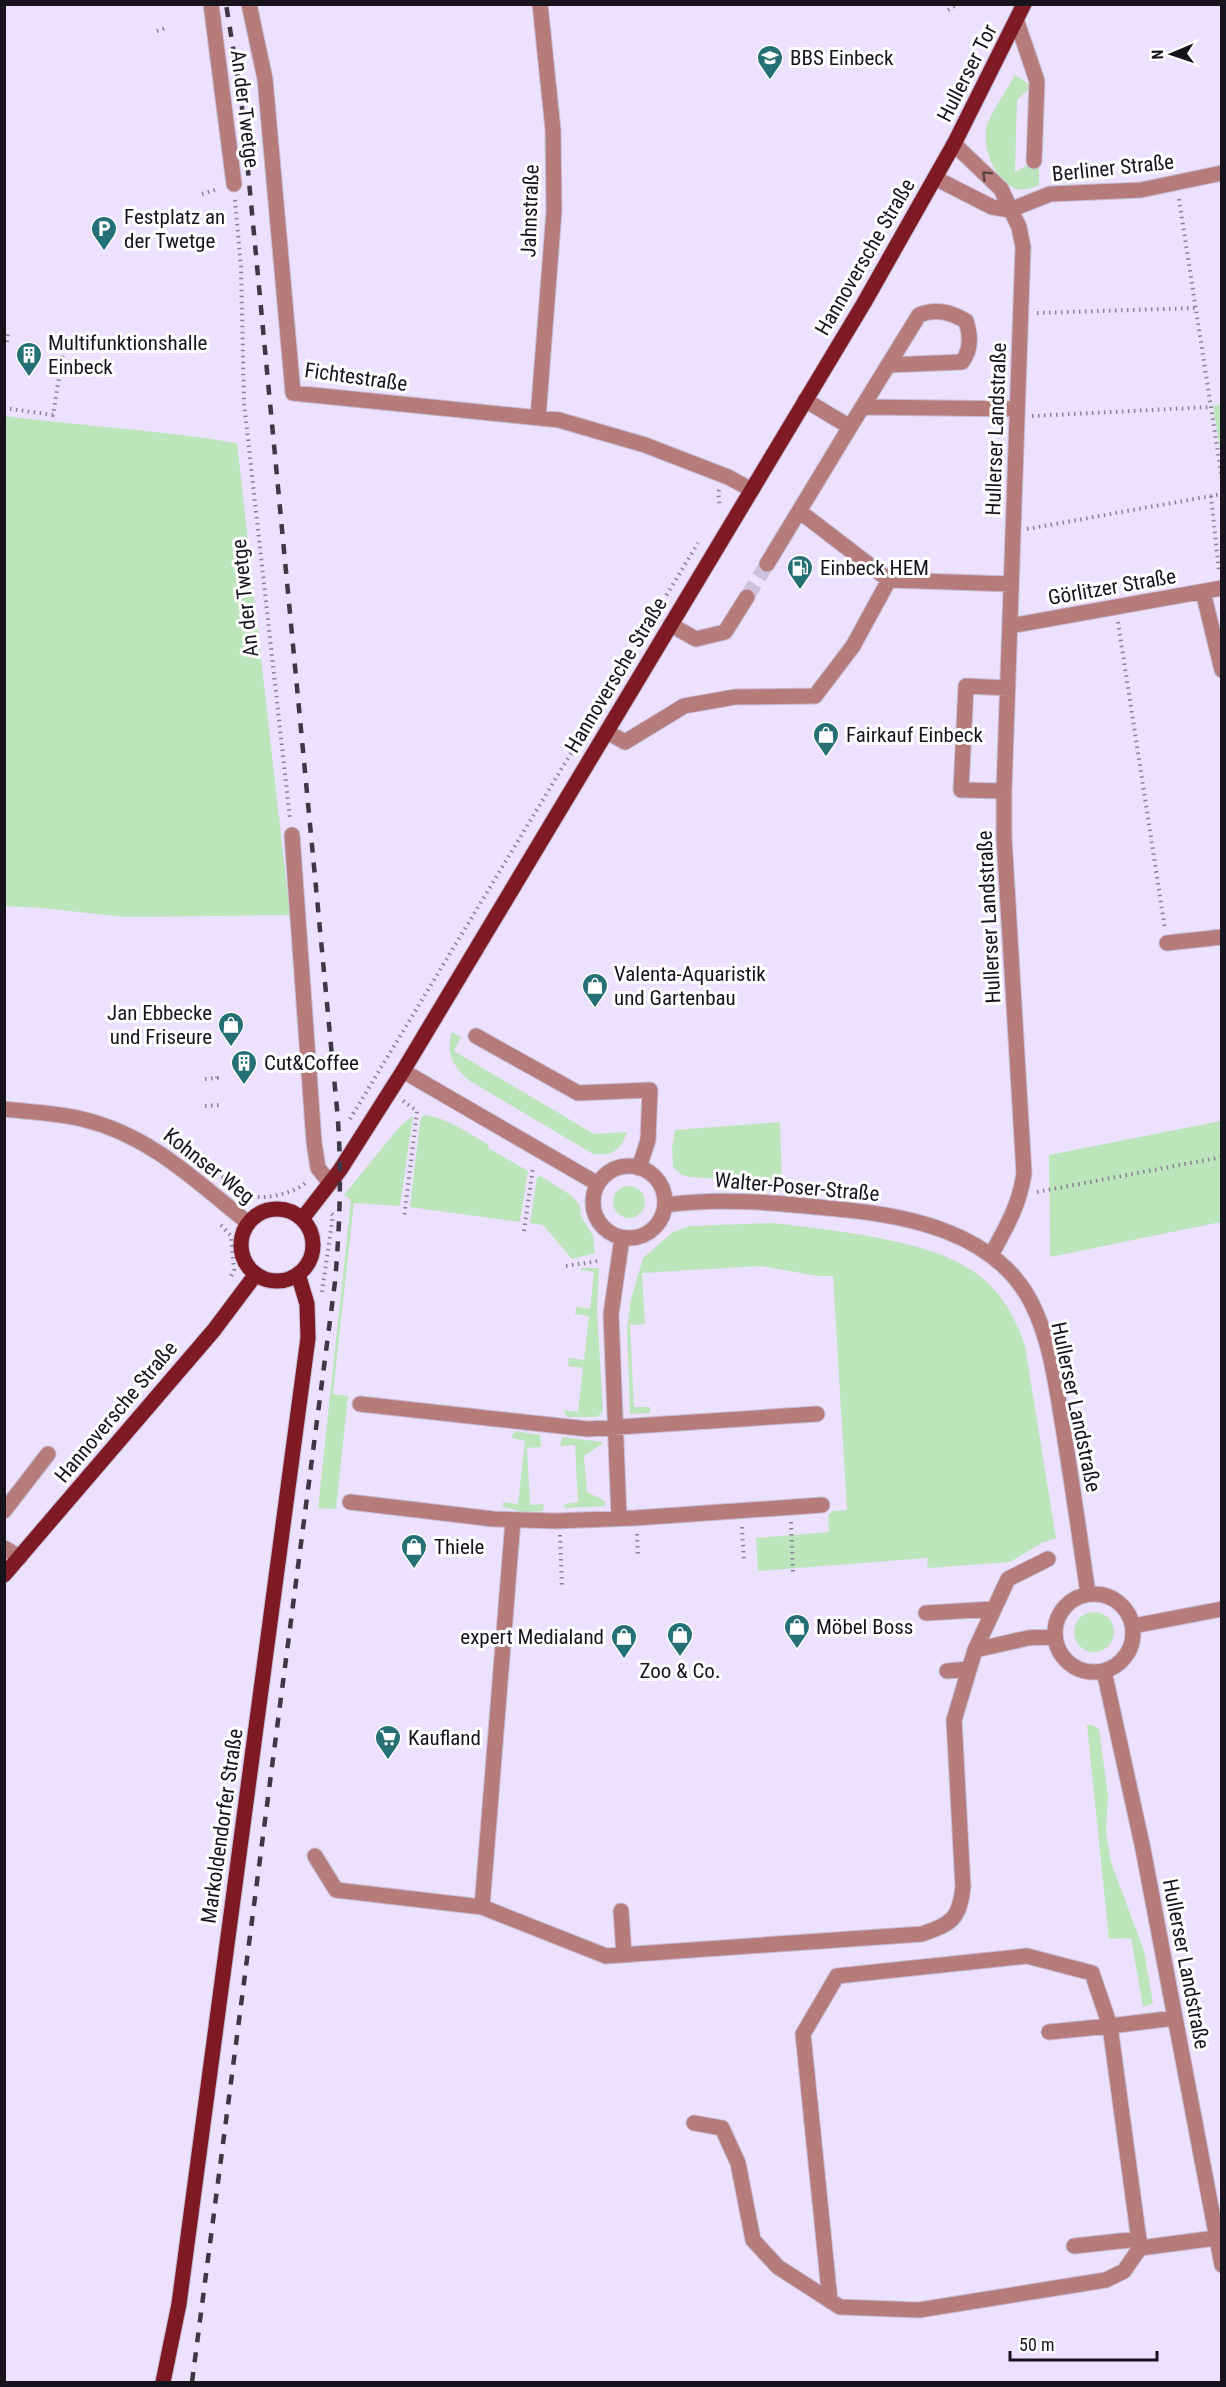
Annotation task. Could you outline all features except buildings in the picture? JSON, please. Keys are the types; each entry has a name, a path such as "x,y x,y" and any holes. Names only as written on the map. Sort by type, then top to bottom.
{"main road":[{"name":"Hullerser Tor","path":"954,144 1024,4"},
{"name":"Hannoversche Straße","path":"302,1219 330,1183 403,1071 752,490 954,144"},
{"path":"278,1208 291,1211 302,1219 310,1232 313,1247 308,1262 298,1274 277,1281 256,1274 247,1264 242,1252 241,1240 248,1223 264,1211 278,1208"},
{"name":"Hannoversche Straße","path":"4,1575 214,1330 256,1274"},
{"name":"Markoldendorfer Straße","path":"163,2382 179,2304 308,1338 307,1304 298,1274"}],"street":[{"name":"An der Twetge","path":"211,4 234,184"},
{"name":"Fichtestraße","path":"249,4 265,79 293,393 559,420 645,445 728,477 752,490"},
{"name":"Jahnstraße","path":"538,418 554,211 553,130 540,4"},
{"name":"Hullerser Tor","path":"1017,22 1037,81 1034,161"},
{"name":"Hullerser Landstraße","path":"954,144 1000,189 1019,227 1023,247 1004,791 1005,849 1024,1173 1022,1194 991,1255 1016,1281 1032,1304 1046,1340 1060,1413 1088,1594"},
{"name":"Berliner Straße","path":"1010,210 1050,194 1109,193 1177,184 1221,173"},
{"path":"935,178 992,207 1010,210"},
{"path":"767,564 862,407 888,365 919,315 930,311 952,313 966,321 969,328 969,351 962,362 888,365"},
{"path":"805,400 850,427"},
{"path":"862,407 1017,413"},
{"path":"799,511 889,580 1011,584"},
{"path":"607,732 625,742 684,706 735,697 815,696 853,646 889,580"},
{"name":"Görlitzer Straße","path":"1010,626 1221,588"},
{"path":"1203,592 1221,670"},
{"path":"671,625 696,639 725,632 747,597"},
{"path":"1004,791 961,790 966,686 1008,688"},
{"path":"292,835 314,1142 318,1168 330,1183"},
{"path":"1167,943 1221,937"},
{"path":"476,1036 578,1093 650,1090 648,1140 639,1168"},
{"path":"403,1071 598,1184"},
{"name":"Kohnser Weg","path":"4,1109 82,1119 142,1141 180,1167 248,1223"},
{"path":"620,1168 639,1168 655,1178 661,1186 665,1205 662,1217 655,1227 634,1238 622,1238 602,1226 596,1217 593,1206 594,1195 598,1184 612,1171 620,1168"},
{"name":"Walter-Poser-Straße","path":"665,1205 694,1201 729,1201 873,1212 946,1230 991,1255"},
{"path":"619,1518 611,1314 622,1238"},
{"path":"360,1404 588,1430 817,1414"},
{"path":"4,1511 48,1454"},
{"path":"350,1502 513,1520 560,1521 822,1505"},
{"path":"482,1907 513,1520"},
{"path":"4,1548 20,1557"},
{"path":"315,1856 336,1890 482,1907 606,1956 922,1934 947,1925 961,1907 963,1887 954,1720 975,1650 1008,1579 1048,1559"},
{"path":"1088,1594 1101,1594 1122,1605 1129,1614 1133,1626 1133,1640 1129,1652 1120,1663 1104,1671 1082,1671 1070,1665 1061,1655 1055,1636 1058,1617 1065,1605 1076,1597 1088,1594"},
{"path":"926,1613 994,1609"},
{"path":"1133,1626 1221,1609"},
{"path":"975,1650 1028,1638 1055,1636"},
{"path":"947,1671 969,1669"},
{"name":"Hullerser Landstraße","path":"1104,1671 1143,1849 1221,2265"},
{"path":"621,1911 624,1955"},
{"path":"694,2123 722,2128 738,2163 753,2240 778,2267 830,2301 840,2307 919,2310 1106,2280 1124,2271 1140,2243 1110,2026 1092,1973 1027,1956 837,1976 804,2034 830,2301"},
{"path":"1050,2032 1175,2018"},
{"path":"1074,2246 1216,2238"}],"path":[{"path":"948,10 958,4"},
{"path":"157,31 166,28"},
{"name":"An der Twetge","path":"234,184 241,267 244,403 292,835"},
{"path":"1177,184 1219,449 1221,478"},
{"path":"1021,313 1195,308"},
{"path":"7,342 8,331"},
{"path":"4,408 53,415 56,383 65,341"},
{"path":"1017,413 1211,407"},
{"path":"715,514 721,504 718,493 728,477"},
{"path":"1013,532 1221,494"},
{"path":"1211,496 1221,588"},
{"path":"345,1127 703,534"},
{"path":"1116,606 1167,943"},
{"path":"205,1078 217,1078 217,1074"},
{"path":"205,1106 219,1106"},
{"path":"404,1219 417,1111"},
{"path":"1022,1194 1221,1157"},
{"path":"302,1187 318,1168"},
{"path":"524,1232 533,1168"},
{"path":"225,1287 234,1270 231,1236 217,1220 238,1187"},
{"path":"317,1200 333,1215 322,1296"},
{"path":"566,1266 598,1261"},
{"path":"791,1507 793,1572"},
{"path":"741,1510 744,1562"},
{"path":"560,1521 562,1588"},
{"path":"636,1528 638,1557"}],"green space":[{"path":"1015,75 1032,86 1017,100 1015,172 1034,161 1039,162 1039,185 1025,189 1012,187 1000,177 991,162 986,145 986,129 990,117"},
{"path":"1222,404 1221,456 1213,406"},
{"path":"4,416 237,443 290,915 125,917 5,906"},
{"path":"452,1032 461,1037 454,1051 594,1134 627,1132 622,1144 611,1153 593,1154 470,1081 452,1059 449,1047"},
{"path":"423,1115 432,1116 457,1126 489,1145 488,1148 528,1171 520,1222 410,1207 420,1121"},
{"path":"413,1116 400,1206 354,1203 333,1394 348,1396 336,1509 318,1508 351,1200 344,1195 400,1126"},
{"path":"1221,1121 1221,1222 1050,1257 1049,1155"},
{"path":"780,1122 782,1187 755,1185 755,1181 690,1177 682,1175 673,1167 672,1148 675,1130"},
{"path":"541,1176 572,1196 580,1205 581,1216 593,1236 595,1253 572,1259 543,1225 530,1223 537,1177"},
{"path":"629,1186 640,1191 645,1202 640,1213 629,1218 618,1213 613,1202 618,1191"},
{"path":"774,1223 834,1230 917,1247 958,1262 991,1286 1004,1302 1025,1346 1056,1538 1042,1543 1010,1562 928,1568 927,1558 758,1571 756,1538 829,1532 828,1516 832,1511 847,1510 833,1276 818,1276 760,1266 642,1273 645,1324 630,1325 634,1407 650,1407 650,1413 630,1414 627,1328 631,1299 643,1258 673,1232 689,1226"},
{"path":"599,1268 597,1311 603,1411 597,1417 567,1417 563,1410 578,1412 583,1368 568,1366 569,1358 584,1360 589,1316 575,1314 576,1307 590,1309 594,1272 580,1270"},
{"path":"515,1431 540,1435 541,1447 527,1448 530,1505 544,1504 543,1511 522,1512 503,1507 503,1502 518,1504 525,1441 511,1438"},
{"path":"562,1437 602,1442 584,1456 587,1492 605,1501 605,1506 565,1508 564,1504 578,1502 575,1445 560,1446"},
{"path":"1094,1612 1102,1613 1108,1618 1113,1624 1113,1640 1108,1646 1102,1651 1094,1652 1086,1651 1080,1646 1075,1640 1074,1632 1075,1624 1080,1618 1086,1613"},
{"path":"1087,1725 1099,1729 1108,1796 1106,1832 1111,1862 1144,1951 1153,2003 1143,2007 1131,1938 1109,1939"}],"tunnel":[{"path":"747,597 767,564"}],"railway":[{"path":"192,2382 335,1282 340,1195 337,1109 241,97 226,4"}],"place":[{"name":"BBS Einbeck","path":"770,81"},
{"name":"Festplatz an der Twetge","path":"104,252"},
{"name":"Multifunktionshalle Einbeck","path":"29,378"},
{"name":"Einbeck HEM","path":"800,591"},
{"name":"Fairkauf Einbeck","path":"826,758"},
{"name":"Valenta-Aquaristik und Gartenbau","path":"595,1009"},
{"name":"Jan Ebbecke und Friseure","path":"231,1048"},
{"name":"Cut&Coffee","path":"244,1086"},
{"name":"Thiele","path":"414,1570"},
{"name":"Möbel Boss","path":"797,1650"},
{"name":"Zoo & Co.","path":"680,1658"},
{"name":"expert Medialand","path":"624,1660"},
{"name":"Kaufland","path":"388,1761"}]}
